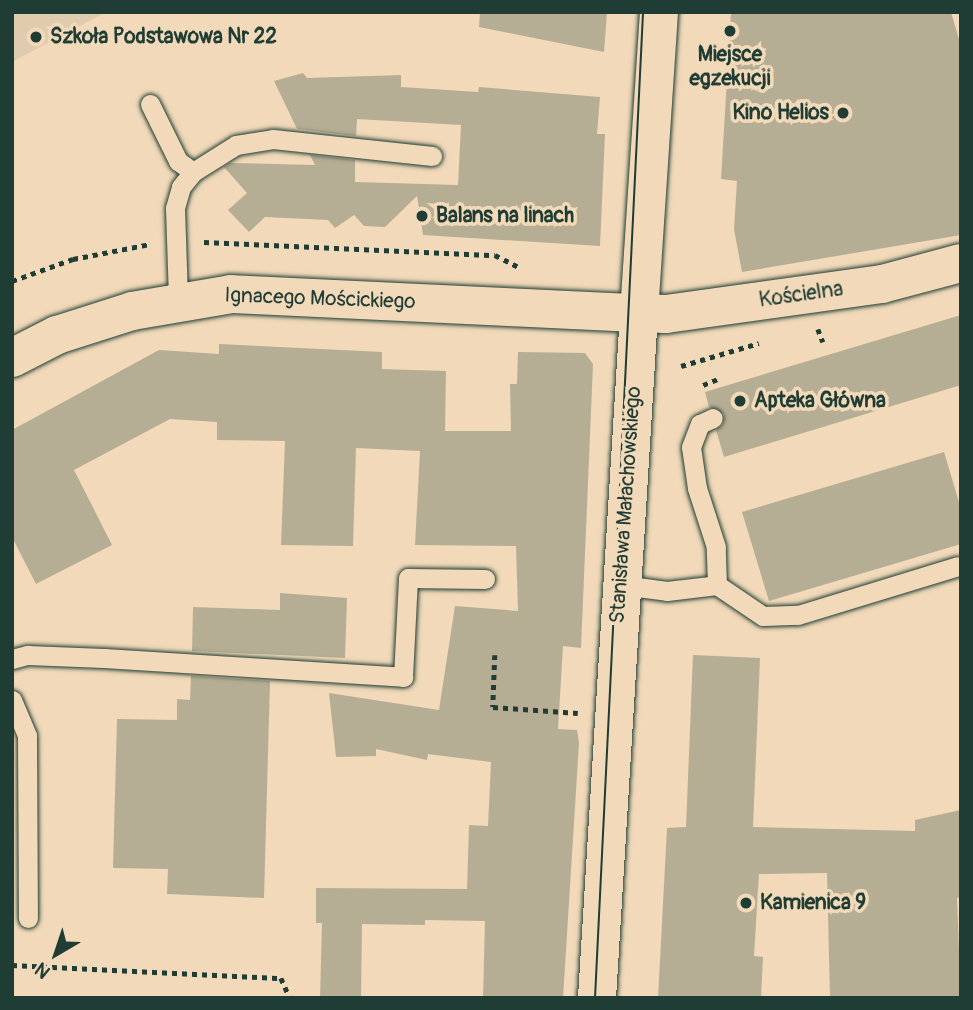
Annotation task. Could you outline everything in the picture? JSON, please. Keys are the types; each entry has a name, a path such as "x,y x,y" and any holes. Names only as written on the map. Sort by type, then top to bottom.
{"street":[{"name":"Stanisława Małachowskiego","path":"597,998 659,12"},
{"name":"Kościelna","path":"639,313 666,314 882,284 961,263"},
{"name":"Ignacego Mościckiego","path":"12,358 57,334 178,300 300,295 639,313"}],"lane":[{"path":"150,104 178,161 193,172"},
{"path":"178,300 173,242 181,187 193,172 236,145 273,139 432,156"},
{"path":"713,418 700,424 691,447 697,488 716,547 717,585"},
{"path":"622,585 667,591 717,585 763,616 798,615 958,566"},
{"path":"12,659 27,654 403,677 408,578 485,579"},
{"path":"12,700 27,736 28,918"}],"path":[{"path":"12,281 73,259 173,242 495,255 520,268"},
{"path":"805,330 817,326 822,342"},
{"path":"681,366 768,341"},
{"path":"703,385 718,379"},
{"path":"495,655 493,707 590,714"},
{"path":"12,965 281,978 290,998"}],"shaded area":[{"name":"Szkoła Podstawowa Nr 22","path":"12,12 106,12 12,62"}],"building":[{"path":"480,12 607,12 604,52 479,27"},
{"name":"Kino Helios","path":"731,12 951,12 961,46 961,235 742,272 734,229 737,181 721,179"},
{"path":"303,73 307,78 401,75 401,87 478,92 479,87 600,97 597,134 605,134 600,246 423,235 417,196 385,227 364,226 354,215 335,228 328,220 265,217 249,232 228,210 247,193 224,167 231,163 315,165 310,155 355,160 355,182 458,185 461,125 357,119 356,136 297,129 274,81"},
{"path":"961,315 961,385 724,457 716,430 723,424 724,414 709,407 705,392"},
{"path":"219,344 382,352 382,369 446,371 445,431 511,431 510,384 517,384 518,352 585,353 593,364 581,648 563,646 558,729 577,730 579,743 563,998 483,998 485,921 425,920 425,925 362,924 361,998 320,998 322,923 316,923 316,888 467,889 469,825 488,826 491,762 428,754 427,760 376,749 376,756 336,757 329,693 439,710 455,606 518,611 516,546 415,545 420,451 356,448 353,546 281,545 285,441 217,440 217,422 170,419 74,470 112,545 36,584 12,537 12,430 159,350 219,354"},
{"path":"944,452 961,509 961,544 769,601 742,512"},
{"path":"280,593 347,598 345,658 192,651 193,607 280,610"},
{"path":"693,655 760,658 753,827 915,831 915,820 961,810 961,897 957,898 961,998 830,998 827,873 759,874 754,956 763,957 761,998 658,998 667,828 686,827"},
{"path":"191,676 270,681 264,898 167,894 168,869 113,868 117,719 177,720 177,699 190,700"}],"tram line":[{"path":"595,998 643,12"}],"place":[{"name":"Miejsce egzekucji","path":"730,31"},
{"name":"Szkoła Podstawowa Nr 22","path":"36,37"},
{"name":"Kino Helios","path":"843,113"},
{"name":"Balans na linach","path":"422,216"},
{"name":"Apteka Główna","path":"740,401"},
{"name":"Kamienica 9","path":"746,903"}]}
